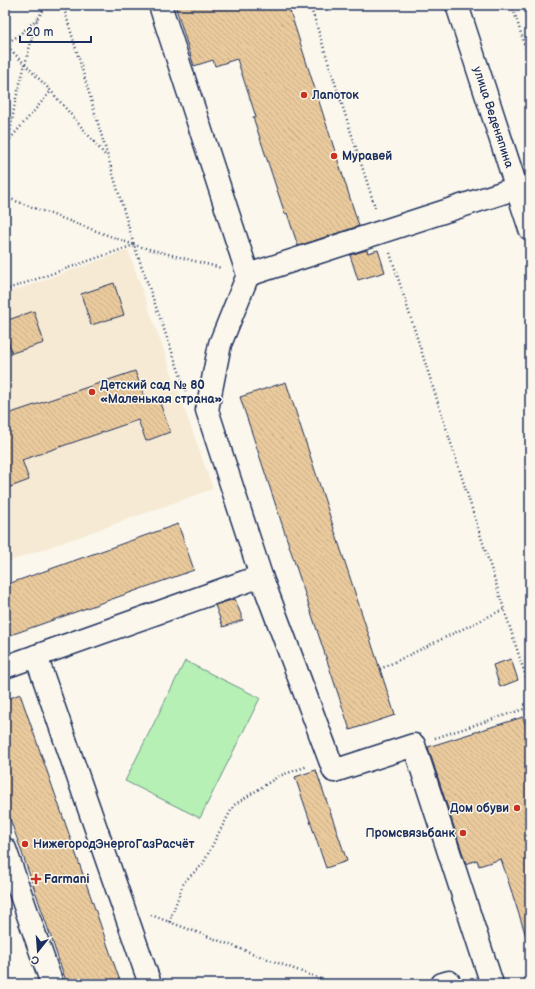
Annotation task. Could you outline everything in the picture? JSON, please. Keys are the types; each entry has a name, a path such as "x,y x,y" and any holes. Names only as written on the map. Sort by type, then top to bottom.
{"main road":[{"path":"160,5 248,275 220,344 207,410 261,576 334,771 414,745 492,984"},
{"name":"улица Веденяпина","path":"457,5 530,229"},
{"path":"248,275 517,188"},
{"path":"5,666 261,576"},
{"path":"36,656 150,984"},
{"path":"5,849 52,984"}],"path":[{"path":"47,5 37,19 18,36 5,44 51,91 108,158"},
{"path":"64,5 134,245 186,393 207,410"},
{"path":"310,5 530,688"},
{"path":"512,5 530,62"},
{"path":"9,140 15,102 37,19"},
{"path":"5,145 51,91"},
{"path":"5,197 134,245 248,275"},
{"path":"5,290 134,245"},
{"path":"380,669 504,609"},
{"path":"414,745 530,707"},
{"path":"169,922 184,882 203,864 234,805 279,776 329,758"},
{"path":"123,905 334,984"}],"shaded area":[{"name":"Детский сад № 80 «Маленькая страна»","path":"128,250 213,489 5,563 5,294"}],"green space":[{"path":"185,661 260,698 200,818 125,781"}],"building":[{"path":"175,5 288,5 359,226 298,246 287,213 285,214 253,117 256,117 237,59 215,66 213,60 194,66"},
{"path":"367,250 368,253 378,250 385,272 358,280 350,255"},
{"path":"114,283 124,315 91,325 81,294"},
{"path":"34,311 44,343 12,353 5,332 5,321"},
{"path":"135,371 147,404 159,400 170,432 146,441 138,420 22,460 29,480 5,489 5,415"},
{"path":"286,382 395,715 350,730 240,397"},
{"path":"178,524 194,570 5,637 5,585"},
{"path":"235,599 243,620 223,627 215,605"},
{"path":"511,659 518,680 500,687 493,665"},
{"path":"20,694 121,984 67,984 5,805 5,700"},
{"path":"523,717 530,739 530,935 526,936 501,859 479,866 477,860 466,864 428,747"},
{"path":"316,770 347,861 326,868 295,777"}],"place":[{"name":"Лапоток","path":"304,95"},
{"name":"Муравей","path":"334,156"},
{"name":"Детский сад № 80 «Маленькая страна»","path":"92,392"},
{"name":"Дом обуви","path":"517,808"},
{"name":"Промсвязьбанк","path":"463,833"},
{"name":"НижегородЭнергоГазРасчёт","path":"25,844"},
{"name":"Farmani","path":"36,879"}]}
